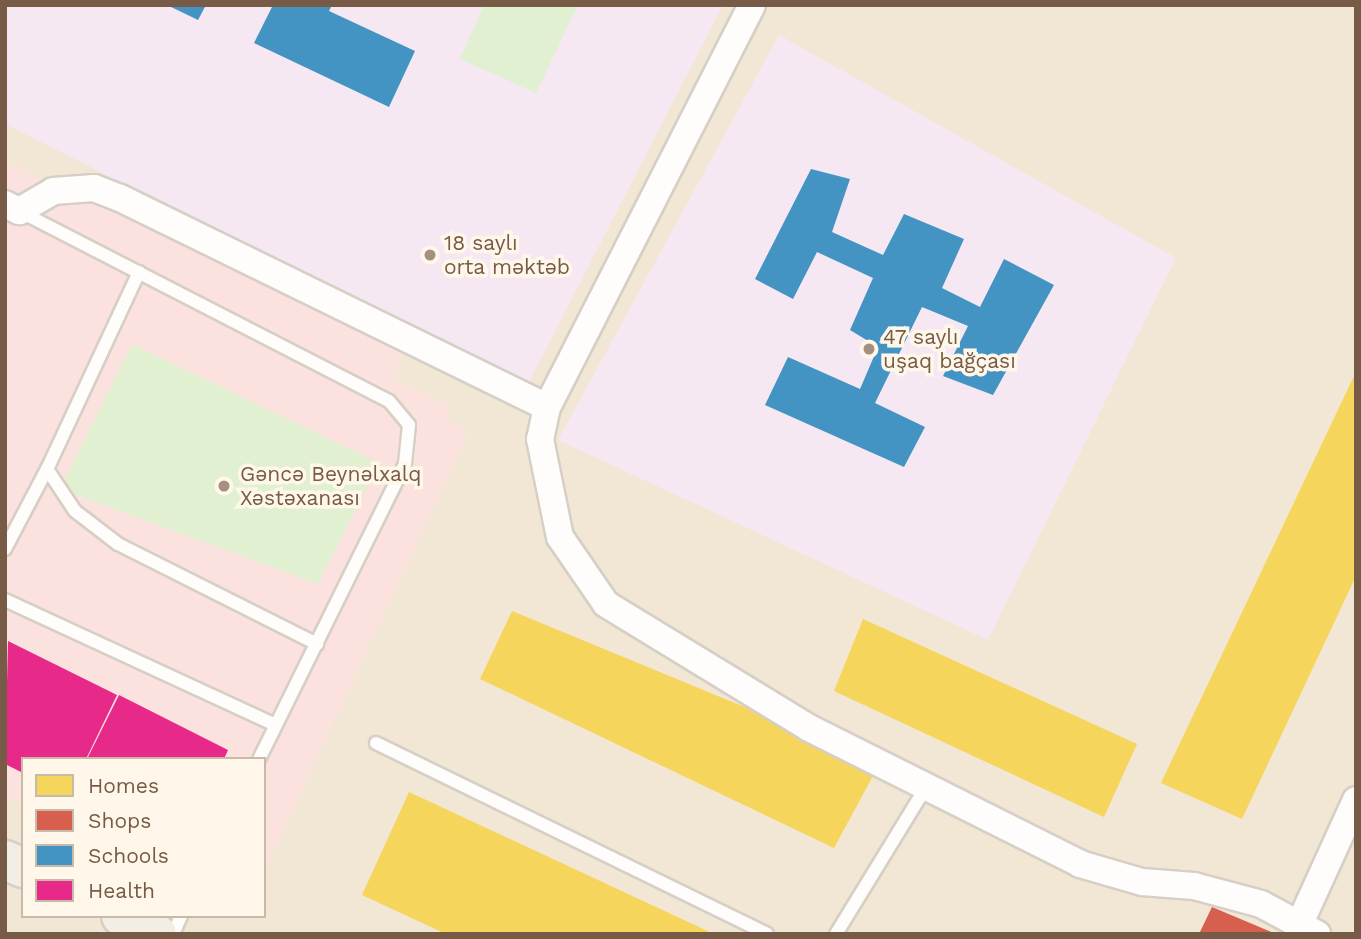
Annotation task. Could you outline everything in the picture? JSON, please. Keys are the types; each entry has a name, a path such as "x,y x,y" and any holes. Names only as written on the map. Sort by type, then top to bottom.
{"main road":[{"path":"5,860 21,867"},
{"path":"125,918 157,934"}],"street":[{"path":"752,5 547,407 540,439 560,537 606,604 809,728 1080,864 1142,882 1194,886 1261,904 1308,929 1356,800"},
{"path":"12,207 52,191 94,188 120,198 547,407"}],"lane":[{"path":"12,207 389,401 409,425 405,464 260,757"},
{"path":"5,549 47,469 139,272"},
{"path":"47,469 75,510 118,544 317,644"},
{"path":"5,600 276,725"},
{"path":"376,743 766,934"},
{"path":"836,934 926,787"},
{"path":"173,934 180,918"}],"shaded area":[{"path":"5,5 1356,5 1356,934 5,934"},
{"name":"18 saylı orta məktəb","path":"5,5 723,5 527,386 5,124"},
{"name":"47 saylı uşaq bağçası","path":"779,35 1176,258 988,640 558,440"},
{"name":"Gəncə Beynəlxalq Xəstəxanası","path":"5,162 406,348 392,379 452,407 446,421 469,431 266,868 266,757 21,757 21,802 5,795"}],"green space":[{"path":"484,5 578,5 536,93 460,59"},
{"path":"132,344 379,463 318,584 60,489"}],"building: Homes":[{"path":"1354,376 1356,576 1242,819 1161,783"},
{"path":"512,611 880,763 834,848 480,679"},
{"path":"863,619 1137,744 1104,817 834,691"},
{"path":"409,792 714,934 446,934 362,895"}],"building: Shops":[{"path":"1212,907 1276,934 1199,934"}],"building: Schools":[{"path":"167,5 206,5 198,20"},
{"path":"273,5 332,5 329,11 415,51 389,107 254,43"},
{"path":"811,169 850,179 832,232 883,255 904,214 964,239 942,288 980,307 1004,259 1054,285 993,395 943,376 968,326 922,307 875,403 925,427 904,467 765,405 788,357 860,389 878,347 850,330 873,278 817,252 793,299 755,279"}],"building: Health":[{"path":"8,641 117,695 87,757 21,757 21,772 5,764"},
{"path":"119,695 228,750 225,757 88,757"}],"place":[{"name":"18 saylı orta məktəb","path":"430,255"},
{"name":"47 saylı uşaq bağçası","path":"869,349"},
{"name":"Gəncə Beynəlxalq Xəstəxanası","path":"224,486"}]}
